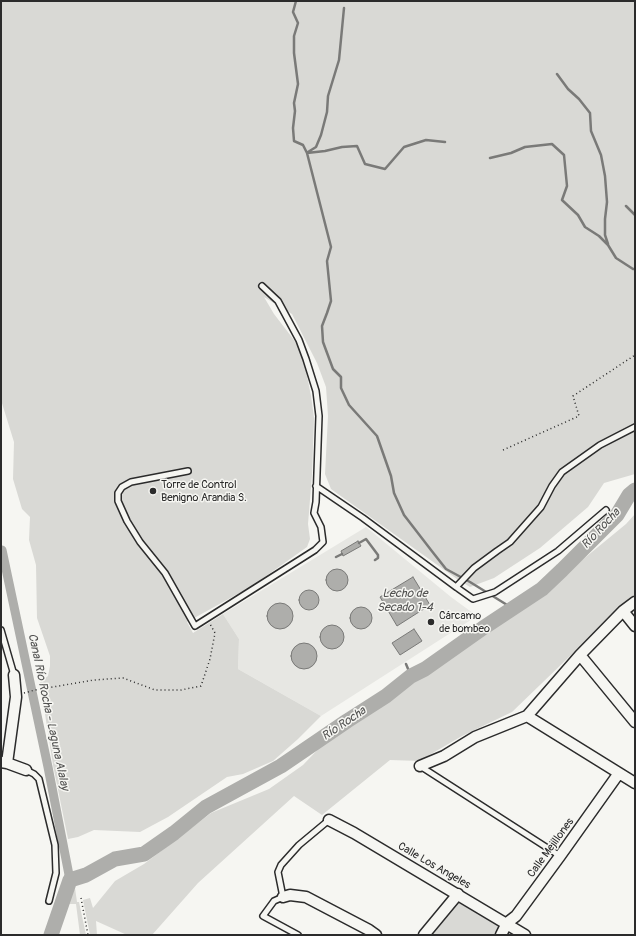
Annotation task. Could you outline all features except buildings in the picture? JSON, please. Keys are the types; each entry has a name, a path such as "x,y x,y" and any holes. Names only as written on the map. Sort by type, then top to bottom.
{"street":[{"path":"420,766 444,756 475,737 527,716 580,655 635,602"},
{"path":"624,611 635,626"},
{"path":"580,655 635,722"},
{"path":"14,675 16,697 4,763 26,770"},
{"path":"527,716 634,782"},
{"name":"Calle Mejillones","path":"501,935 507,923 516,916 619,773"},
{"name":"Calle Los Angeles","path":"329,820 458,894 525,935"},
{"path":"424,935 458,894"},
{"path":"283,897 290,895 306,897 370,933"}],"lane":[{"path":"188,471 131,482 122,487 118,493 118,501 127,521 140,542 165,573 195,626 315,550 323,542 321,527 314,513 319,416 316,391 299,340 278,301 262,286"},
{"path":"456,587 474,568 510,542 541,507 552,486 562,472 600,445 635,427"},
{"path":"316,486 363,518 473,599 495,592 558,551 606,510"},
{"path":"1,630 14,675"},
{"path":"420,766 560,856"},
{"path":"26,770 34,774 39,779 55,845 56,873 49,901"},
{"path":"298,935 264,916 274,901 283,897 278,872 281,865 299,845 329,820"}],"path":[{"path":"503,450 579,416 573,396 635,355"},
{"path":"29,691 94,680 123,678 155,690 181,690 201,686 210,659 215,633 207,619"},
{"path":"81,898 88,935"}],"shaded area":[{"path":"1,1 635,1 635,474 604,483 588,507 540,548 494,578 470,587 331,489 325,474 328,416 326,387 317,363 292,314 264,297 274,314 294,340 303,356 311,396 314,418 312,475 308,524 310,539 307,547 252,586 187,622 193,633 223,614 239,639 238,669 321,716 273,761 243,774 227,777 168,817 140,832 94,830 78,837 68,839 53,765 40,682 48,676 50,656 37,618 36,565 29,540 30,517 22,509 13,479 14,442 1,400"},
{"path":"635,514 635,594 512,712 462,736 419,761 390,760 322,815 294,796 198,883 152,935 127,935 96,921 97,935 90,935 83,900 90,898 93,908 115,881 144,864 211,813 269,789 303,765 325,742 353,724 360,714 383,703 430,668 536,598 626,524"},
{"path":"366,527 451,597 477,616 321,716 238,669 239,639 223,614"},
{"path":"75,888 77,902 79,902 86,935 80,935 76,904 67,904"},
{"path":"459,903 501,926 497,935 432,935"}],"water":[{"path":"358,541 361,546 343,556 341,551"},
{"path":"337,569 345,572 348,580 345,588 337,591 329,588 326,580 329,572"},
{"name":"Lecho de Secado 1-4","path":"413,577 430,605 397,626 380,597"},
{"path":"305,590 313,590 319,596 319,604 313,610 305,610 299,604 299,596"},
{"path":"280,603 289,607 293,616 289,625 280,629 271,625 267,616 271,607"},
{"path":"357,607 365,607 372,614 372,622 365,629 357,629 350,622 350,614"},
{"path":"332,625 337,626 343,632 343,642 337,648 332,649 327,648 321,642 320,637 321,632 327,626"},
{"path":"414,629 422,641 400,655 392,643"},
{"path":"304,643 313,647 317,656 313,665 304,669 295,665 291,656 295,647"}],"waterway":[{"path":"296,1 293,12 298,23 294,36 294,53 298,84 294,103 294,141 303,145 307,153 331,247 327,261 331,301 322,326 323,342 333,369 341,377 341,388 349,405 377,436 391,476 394,493 404,515 446,569 512,608"},
{"path":"308,152 316,147 327,112 328,96 339,60 344,8"},
{"path":"557,74 568,89 579,99 590,113 591,131 601,155 605,176 607,202 605,235 608,244"},
{"path":"307,153 357,146 365,164 385,169 404,147 426,140 445,142"},
{"path":"490,158 511,153 525,147 552,144 564,155 567,186 562,200 578,215 585,227 599,236 608,245 616,258 635,269"},
{"path":"626,206 635,215"},
{"name":"Río Rocha","path":"51,935 70,880 86,875 115,859 144,854 174,833 206,807 281,766 386,696 411,676 425,669 542,589 617,515 629,495 635,490"},
{"path":"359,543 366,539 378,555 378,558 375,560"},
{"name":"Canal Río Rocha - Laguna Alalay","path":"2,550 48,767 70,880"},
{"path":"336,557 342,554"},
{"path":"406,664 411,676"}],"place":[{"name":"Torre de Control Benigno Arandia S.","path":"153,491"},
{"name":"Cárcamo de bombeo","path":"431,622"}]}
